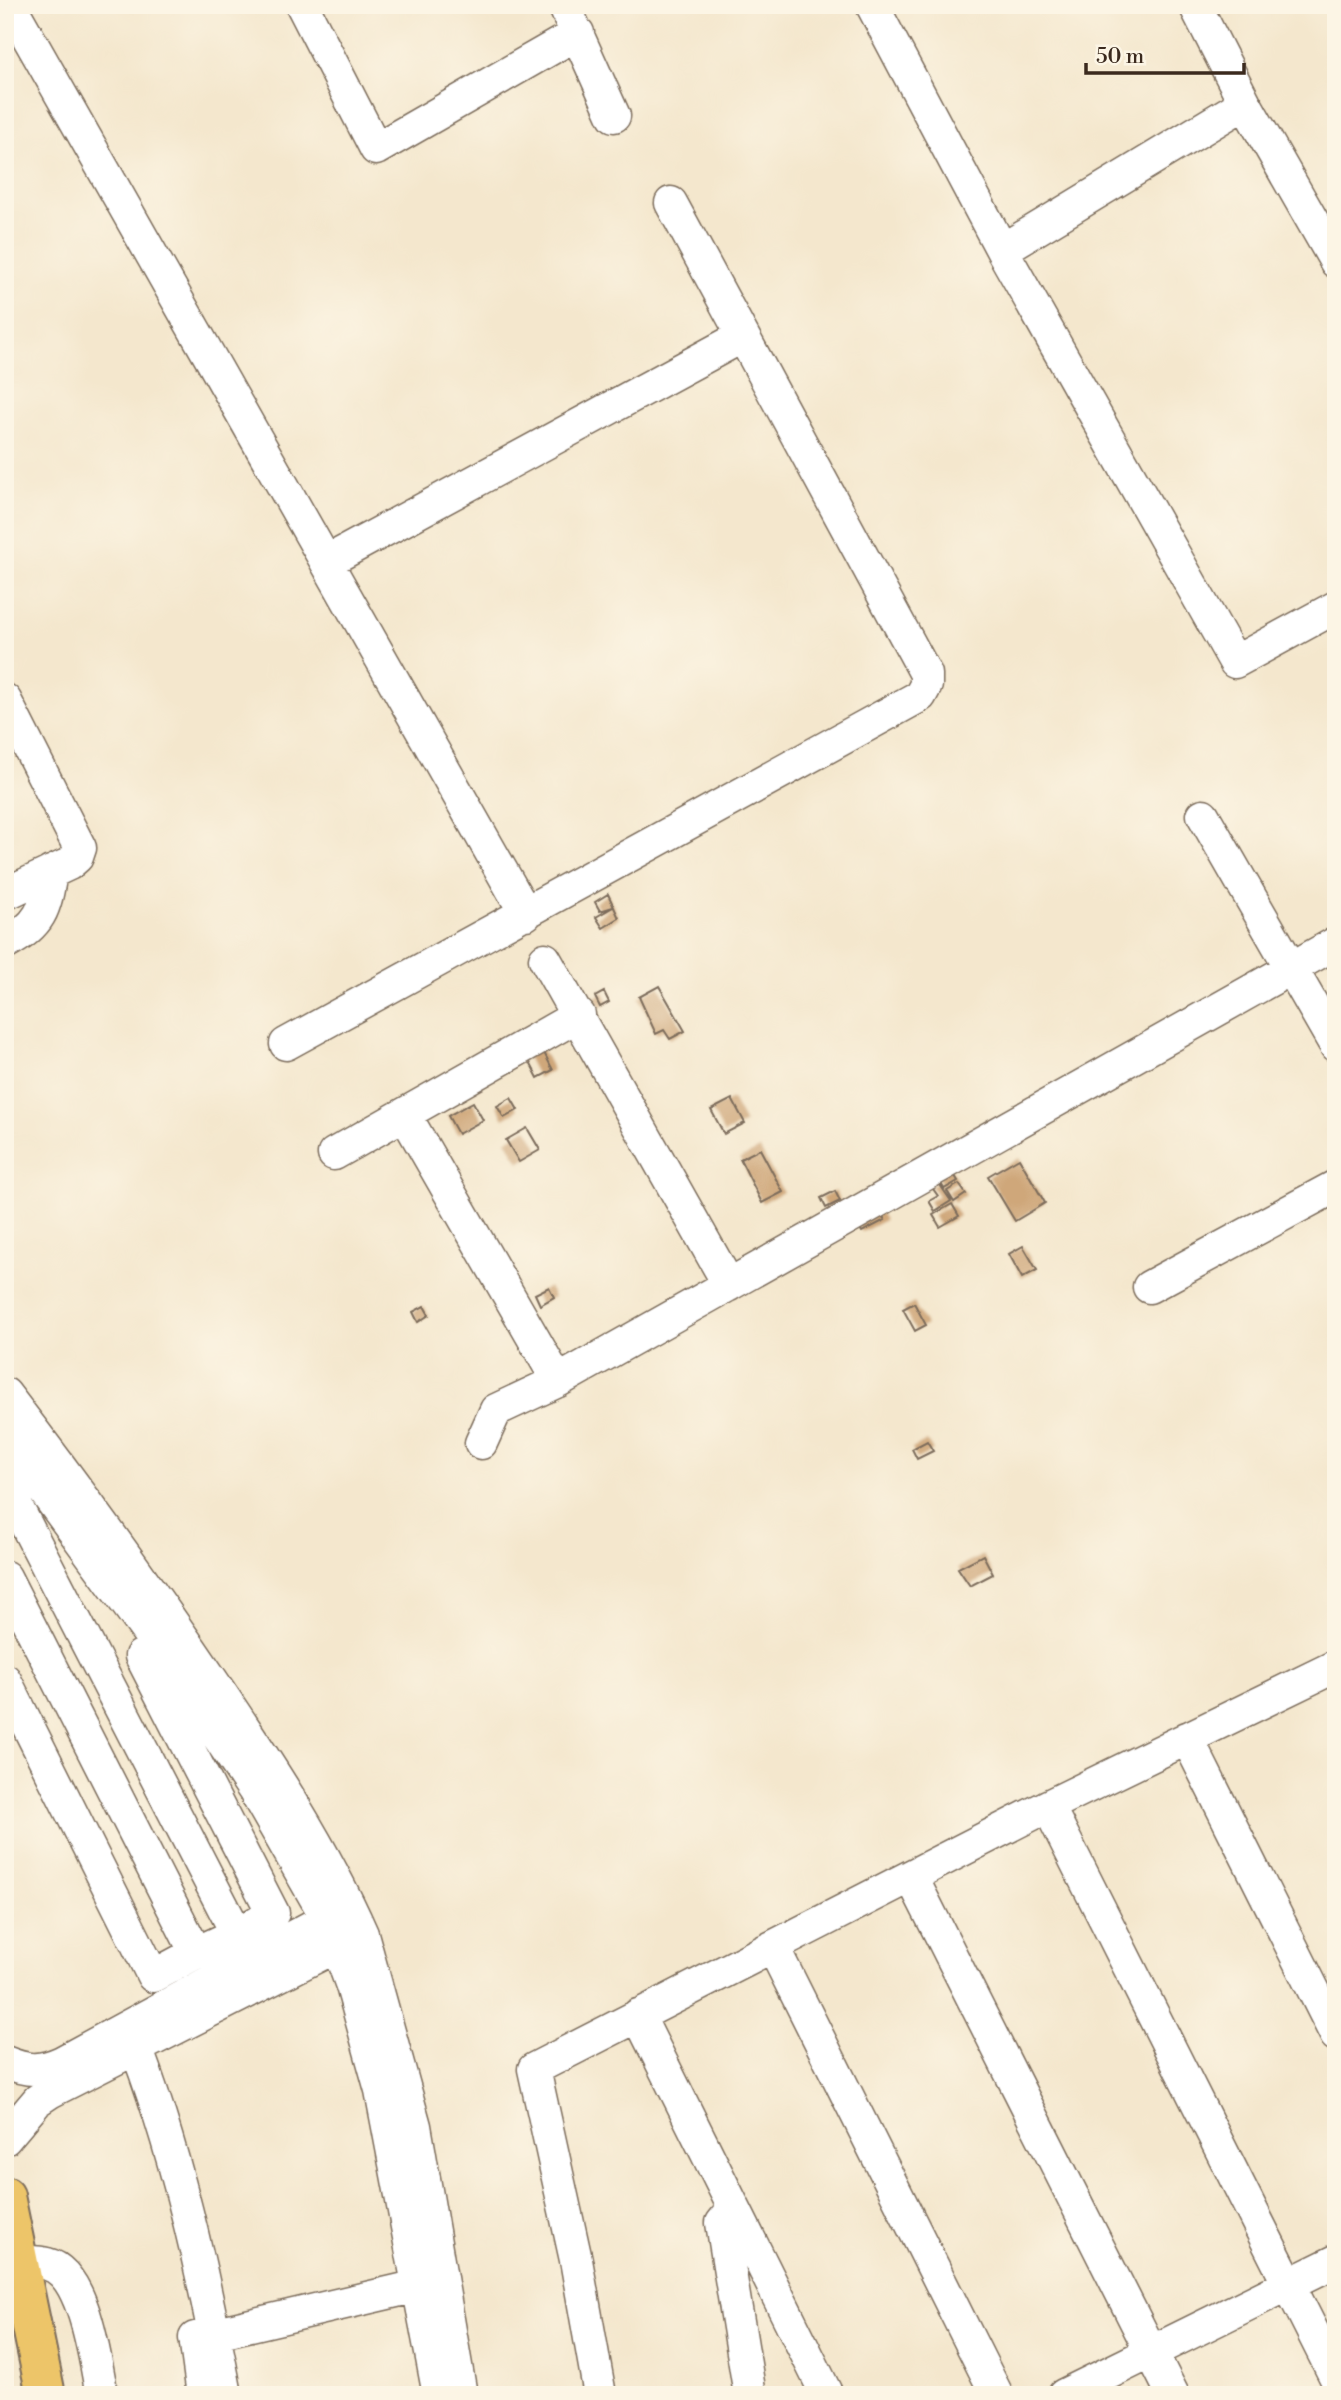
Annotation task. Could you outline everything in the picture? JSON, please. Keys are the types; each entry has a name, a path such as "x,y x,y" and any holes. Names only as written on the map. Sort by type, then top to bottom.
{"main road":[{"path":"5,2196 47,2395"}],"street":[{"path":"10,5 526,914"},
{"path":"302,5 376,149 578,33"},
{"path":"564,5 614,116"},
{"path":"872,5 1002,250 1235,662 1336,607"},
{"path":"1195,5 1245,103 1336,262"},
{"path":"1002,250 1245,103"},
{"path":"286,1044 920,696 926,685 926,674 671,203"},
{"path":"326,562 743,336"},
{"path":"5,700 80,848 77,857 5,894"},
{"path":"1203,815 1336,1046"},
{"path":"5,944 37,922 46,904 51,872"},
{"path":"481,1443 496,1410 558,1381 1336,943"},
{"path":"545,959 729,1285"},
{"path":"334,1154 579,1015"},
{"path":"405,1115 558,1381"},
{"path":"1149,1287 1336,1186"},
{"path":"5,1394 90,1504 282,1785 344,1926 415,2126 461,2395"},
{"path":"5,1437 149,1650 254,1790 344,1926 352,1986 381,2090 439,2395"},
{"path":"5,1484 237,1934"},
{"path":"5,1577 196,1953"},
{"path":"14,1718 149,1650"},
{"path":"5,1680 14,1718 153,1976 273,1913 149,1650"},
{"path":"600,2395 576,2260 534,2069 1048,1806 1334,1670"},
{"path":"1187,1738 1336,2035"},
{"path":"1048,1806 1336,2378"},
{"path":"911,1876 1173,2395"},
{"path":"5,2139 38,2100 122,2044 344,1926"},
{"path":"773,1947 997,2395"},
{"path":"638,2015 827,2395"},
{"path":"5,2062 27,2071 43,2070 122,2044"},
{"path":"122,2044 205,2336 226,2395"},
{"path":"734,2208 722,2224 750,2395"},
{"path":"1064,2395 1336,2261"},
{"path":"19,2262 49,2264 70,2280 81,2303 102,2395"},
{"path":"205,2336 418,2286"},
{"path":"203,2395 205,2336"}],"building":[{"path":"608,894 619,918 603,928 596,917 613,907 600,911 595,902"},
{"path":"659,986 685,1031 670,1039 664,1030 656,1034 639,997"},
{"path":"604,992 609,1002 600,1007 595,997"},
{"path":"540,1045 553,1070 538,1078 525,1053"},
{"path":"511,1098 518,1110 504,1118 497,1106"},
{"path":"732,1099 745,1123 724,1134 711,1110"},
{"path":"473,1102 483,1120 458,1134 448,1116"},
{"path":"527,1128 540,1150 519,1162 506,1140"},
{"path":"760,1149 783,1192 762,1203 740,1159"},
{"path":"1019,1158 1045,1203 1015,1221 988,1176"},
{"path":"949,1166 958,1181 944,1189 936,1174"},
{"path":"938,1182 951,1201 935,1211 929,1201 938,1196 931,1186"},
{"path":"959,1184 966,1194 954,1202 947,1191"},
{"path":"835,1191 840,1201 826,1208 821,1198"},
{"path":"952,1204 959,1216 940,1227 933,1215"},
{"path":"878,1208 885,1220 862,1232 855,1220"},
{"path":"1023,1246 1037,1270 1022,1278 1009,1254"},
{"path":"549,1287 554,1297 540,1305 535,1294"},
{"path":"914,1303 926,1325 915,1331 903,1309"},
{"path":"424,1306 429,1315 418,1322 413,1312"},
{"path":"927,1441 933,1451 917,1459 912,1449"},
{"path":"983,1555 993,1574 970,1586 958,1568"}]}
